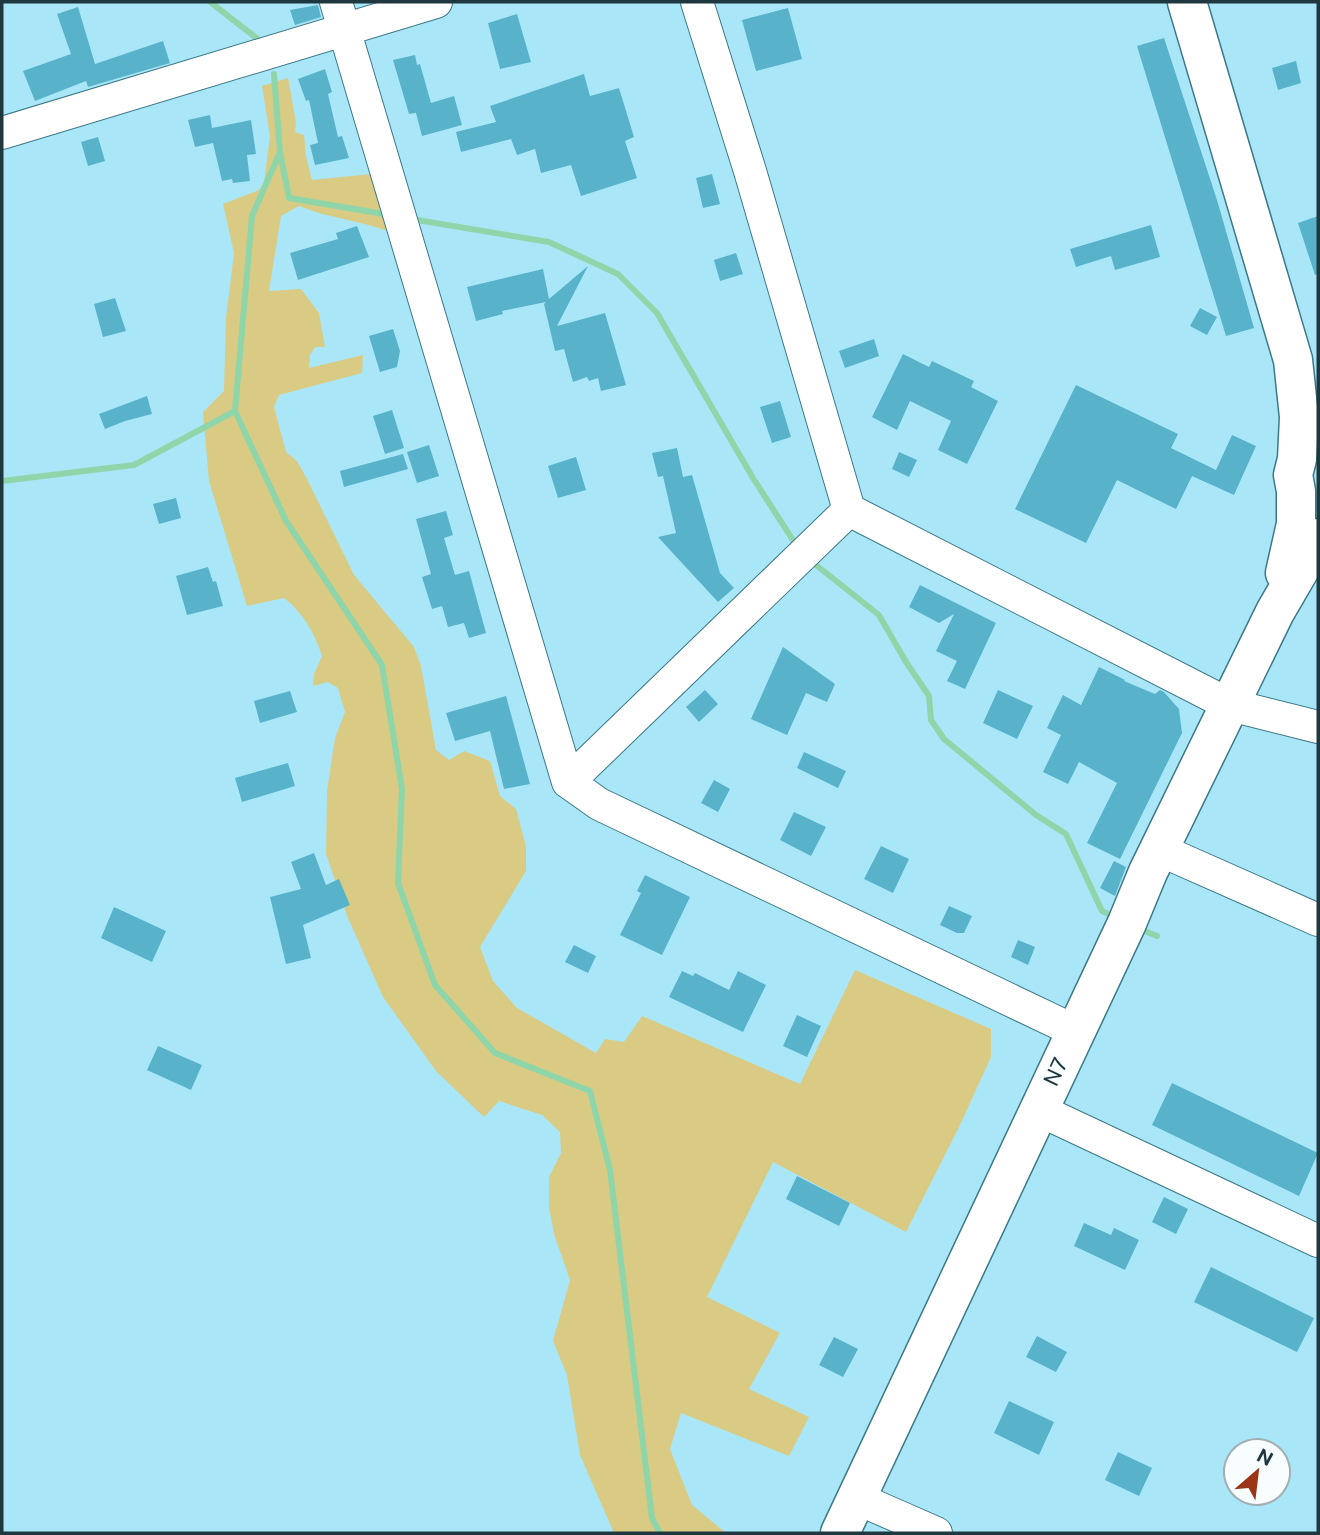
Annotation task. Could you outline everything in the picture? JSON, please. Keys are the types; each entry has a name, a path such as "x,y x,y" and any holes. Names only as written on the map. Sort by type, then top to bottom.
{"main road":[{"path":"1187,2 1293,360 1307,476 1293,545 1275,612"},
{"path":"1293,360 1318,403"},
{"path":"1275,612 1318,538"},
{"name":"N7","path":"840,1533 1160,850 1275,612"}],"street":[{"path":"3,127 271,52 341,16 436,2"},
{"path":"697,2 750,171 849,510 1230,705 1318,727"},
{"path":"341,16 568,782 612,810 1076,1031"},
{"path":"568,782 849,510"},
{"path":"1160,850 1318,920"},
{"path":"1038,1110 1318,1241"},
{"path":"856,1498 936,1533"}],"shaded area":[{"path":"288,78 296,122 295,132 304,135 312,180 371,174 393,233 299,206 281,216 269,291 301,289 319,313 325,347 315,347 310,355 309,368 363,355 362,373 279,395 274,407 286,452 297,461 307,479 354,575 414,647 421,666 436,750 449,760 464,751 490,761 500,796 516,809 526,846 526,871 480,947 493,981 517,1008 596,1053 605,1039 624,1042 642,1016 800,1084 855,970 991,1029 991,1057 906,1232 773,1162 707,1297 780,1333 749,1389 809,1417 789,1456 681,1413 670,1449 692,1505 726,1533 614,1533 580,1455 567,1375 553,1341 570,1280 554,1234 549,1208 549,1177 561,1153 560,1132 542,1115 499,1101 484,1117 436,1071 383,997 348,918 326,854 327,791 335,738 345,712 338,688 328,682 313,686 314,674 322,656 308,624 291,604 284,598 247,606 209,481 203,412 224,391 226,318 234,253 223,204 259,190 264,183 270,136 262,86"}],"building":[{"path":"318,5 321,17 295,25 290,10"},
{"path":"78,7 95,64 163,41 170,63 88,87 86,81 35,101 23,71 71,54 57,14"},
{"path":"788,8 802,59 756,71 742,20"},
{"path":"517,14 531,62 500,69 488,23"},
{"path":"1164,38 1217,200 1254,328 1226,336 1137,46"},
{"path":"415,55 431,103 454,96 462,125 422,136 416,113 409,114 393,60"},
{"path":"1296,61 1301,83 1278,90 1272,68"},
{"path":"325,69 332,92 328,94 338,137 342,136 349,158 315,165 310,145 318,143 309,100 306,101 298,79"},
{"path":"584,74 590,96 619,88 634,137 625,141 637,178 581,196 571,165 541,173 535,149 517,155 511,139 461,152 456,132 496,122 490,106"},
{"path":"210,115 212,128 251,120 256,154 247,155 250,181 222,181 213,143 195,147 188,120"},
{"path":"98,137 105,161 88,166 81,142"},
{"path":"712,174 720,204 703,208 696,178"},
{"path":"1318,216 1318,274 1315,275 1298,223"},
{"path":"1151,225 1160,257 1115,270 1111,256 1076,267 1070,249"},
{"path":"357,226 369,257 298,280 290,253 338,239 336,233"},
{"path":"736,253 743,274 720,281 714,260"},
{"path":"588,266 557,326 605,313 626,385 601,391 598,378 589,381 587,377 573,382 564,349 555,351 544,304 546,302 502,311 503,314 476,321 467,287 543,269 549,299"},
{"path":"115,298 126,331 103,337 94,304"},
{"path":"1200,308 1217,317 1207,335 1190,326"},
{"path":"393,329 400,351 397,367 380,372 369,336"},
{"path":"874,339 879,356 845,368 839,351"},
{"path":"903,354 929,367 932,361 974,381 971,387 998,401 967,464 938,450 951,421 910,401 897,430 872,417"},
{"path":"1076,385 1178,434 1171,448 1216,470 1232,435 1256,446 1234,495 1192,476 1176,509 1117,480 1086,543 1015,509"},
{"path":"147,396 152,414 105,429 99,414"},
{"path":"780,401 791,437 772,443 760,407"},
{"path":"392,410 404,448 385,454 373,416"},
{"path":"429,445 439,476 417,483 407,452"},
{"path":"677,448 683,477 692,475 720,573 734,588 718,602 658,537 676,533 663,476 658,477 652,453"},
{"path":"899,452 917,460 909,477 892,469"},
{"path":"403,454 408,469 344,487 340,471"},
{"path":"576,457 586,490 558,498 548,466"},
{"path":"176,498 181,518 159,524 153,504"},
{"path":"446,511 453,535 444,538 455,575 469,571 486,633 469,638 464,623 448,627 442,606 432,609 422,577 431,574 416,519"},
{"path":"208,567 213,582 216,581 223,606 187,615 176,576"},
{"path":"920,585 996,623 965,689 947,681 957,661 936,651 954,614 939,623 909,607"},
{"path":"783,647 835,684 827,702 806,693 787,735 751,719"},
{"path":"1099,667 1155,694 1160,690 1164,692 1179,709 1182,733 1120,859 1087,843 1117,783 1079,762 1068,784 1043,772 1061,735 1047,728 1063,695 1081,705"},
{"path":"705,690 718,704 699,722 686,707"},
{"path":"998,690 1033,706 1017,739 983,723"},
{"path":"290,691 297,712 260,723 254,701"},
{"path":"506,696 530,784 504,789 490,731 455,741 446,713"},
{"path":"804,752 846,771 838,788 797,768"},
{"path":"288,763 295,786 242,802 235,778"},
{"path":"714,780 730,789 718,812 701,803"},
{"path":"794,812 826,827 811,856 780,840"},
{"path":"881,846 909,859 893,893 864,879"},
{"path":"314,853 326,885 339,879 350,905 303,925 311,958 286,964 270,897 301,889 291,862"},
{"path":"1114,861 1126,867 1115,896 1100,888"},
{"path":"645,875 690,897 662,955 620,935 641,893 637,891"},
{"path":"949,906 972,916 964,933 957,933 940,925"},
{"path":"114,907 166,931 152,962 101,938"},
{"path":"1018,940 1035,947 1028,965 1011,957"},
{"path":"574,945 596,956 588,973 565,962"},
{"path":"682,971 693,976 695,973 729,990 738,971 766,985 743,1032 669,997"},
{"path":"797,1015 821,1026 807,1057 783,1046"},
{"path":"158,1046 202,1065 191,1090 147,1070"},
{"path":"1172,1083 1318,1153 1299,1196 1152,1125"},
{"path":"797,1176 850,1203 839,1226 786,1199"},
{"path":"1164,1197 1188,1209 1176,1234 1152,1222"},
{"path":"1084,1223 1111,1235 1114,1228 1139,1240 1125,1270 1074,1246"},
{"path":"1211,1267 1314,1318 1297,1352 1194,1302"},
{"path":"1037,1336 1067,1352 1056,1372 1026,1357"},
{"path":"834,1337 858,1349 843,1377 819,1365"},
{"path":"1009,1401 1054,1422 1039,1455 994,1433"},
{"path":"1118,1452 1152,1468 1139,1496 1105,1480"}],"waterway":[{"path":"210,2 263,43"},
{"path":"274,74 280,152 252,216 235,411 286,521 382,665 402,789 398,883 435,985 495,1053 590,1091 610,1170 652,1518 660,1533"},
{"path":"280,152 289,198 390,215"},
{"path":"411,219 549,242 618,274 657,313 753,478 798,548"},
{"path":"2,481 134,465 235,411"},
{"path":"811,561 879,615 929,696 931,720 944,739 1036,815 1066,834 1102,911 1117,918"},
{"path":"1140,929 1157,936"}]}
